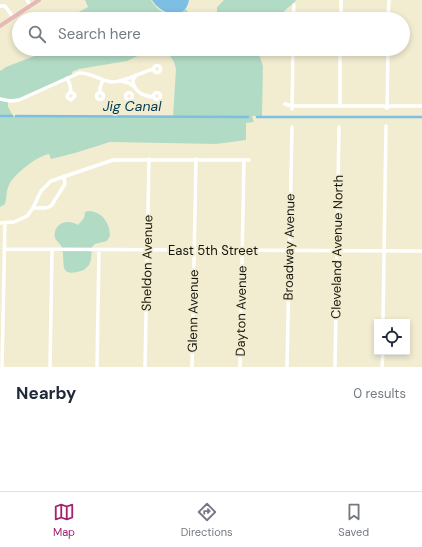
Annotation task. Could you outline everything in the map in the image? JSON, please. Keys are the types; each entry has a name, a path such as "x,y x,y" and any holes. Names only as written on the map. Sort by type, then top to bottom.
{"main road":[{"path":"21,12 39,0"},
{"path":"1,25 12,18"}],"street":[{"path":"27,0 30,6"},
{"path":"341,0 341,12"},
{"path":"388,12 389,0"},
{"path":"294,5 294,12"},
{"path":"0,6 5,6 12,16"},
{"path":"0,20 1,25"},
{"path":"292,108 293,56"},
{"path":"340,56 340,106"},
{"path":"387,108 388,56"},
{"path":"0,99 10,102 19,100 67,78 82,73 90,74 111,82 120,81 154,69"},
{"path":"131,93 134,87 133,80 137,74"},
{"path":"67,78 71,92"},
{"path":"100,92 103,80"},
{"path":"120,81 129,83 142,94 153,97"},
{"path":"285,104 292,108 340,106 384,106 387,108 390,106 422,106"},
{"path":"383,319 386,126"},
{"name":"Broadway Avenue","path":"287,367 292,127"},
{"name":"Cleveland Avenue North","path":"335,367 339,128"},
{"name":"Sheldon Avenue","path":"145,367 149,159"},
{"name":"Glenn Avenue","path":"192,367 196,159"},
{"path":"0,223 14,222 23,219 33,208 38,196 45,187 52,182 64,176 113,160 249,160"},
{"name":"Dayton Avenue","path":"240,367 244,160"},
{"path":"33,208 46,208 51,206 65,184 64,176"},
{"path":"2,367 5,223"},
{"name":"East 5th Street","path":"4,249 422,251"},
{"path":"50,367 52,249"},
{"path":"97,367 99,250"},
{"path":"382,367 383,355"}],"green space":[{"path":"85,0 151,0 162,12 79,12 88,7"},
{"path":"224,0 296,0 283,12 217,12 217,7"},
{"path":"186,9 188,12 181,12"},
{"path":"34,56 138,56 127,61 79,69 72,72 73,75 17,101 8,102 8,107 13,116 60,117 67,115 173,117 176,69 170,56 259,56 263,66 262,116 252,116 254,122 246,123 246,140 216,144 110,142 51,159 49,154 44,155 32,162 16,176 8,187 5,204 0,207 0,71 6,67"},
{"path":"88,211 101,215 107,222 110,236 107,241 95,244 92,247 91,260 89,265 84,270 70,273 64,268 62,248 55,238 56,229 58,225 66,222 78,225 84,218 85,212"}],"water":[{"path":"152,0 189,0 187,7 181,12 167,12 156,5"}],"waterway":[{"name":"Jig Canal","path":"0,116 12,116"},
{"name":"Jig Canal","path":"16,116 248,117"},
{"name":"Jig Canal","path":"257,117 422,117"}]}
